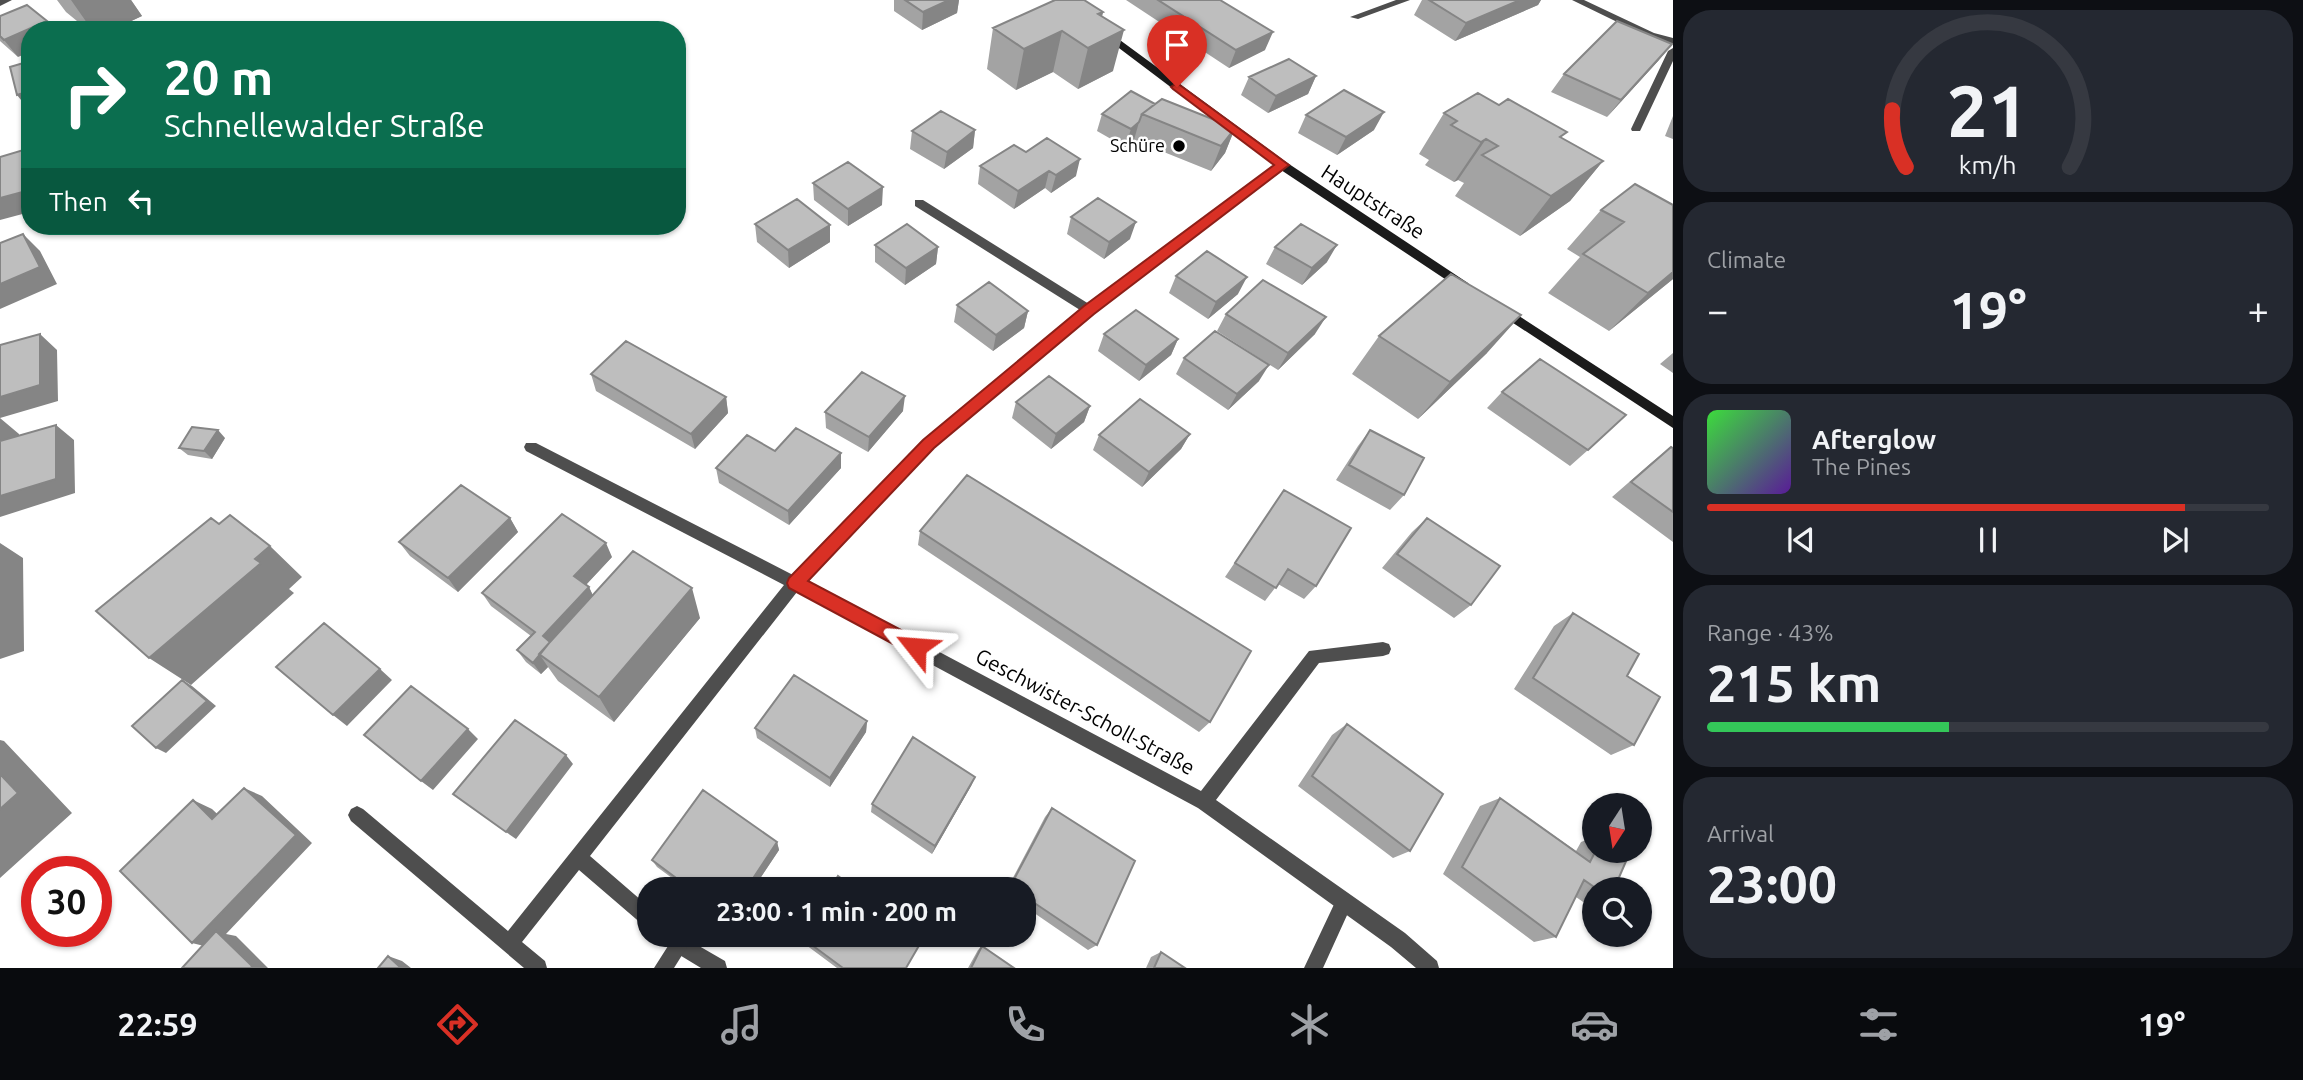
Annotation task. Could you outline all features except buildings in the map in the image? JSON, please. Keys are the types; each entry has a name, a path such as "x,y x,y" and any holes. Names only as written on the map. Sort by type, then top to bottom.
{"main road":[{"name":"Hauptstraße","path":"1093,25 1282,165 1475,292"},
{"path":"1486,300 1673,423"}],"street":[{"path":"0,3 7,0"},
{"path":"1355,18 1405,0"},
{"path":"1577,0 1651,35 1673,41"},
{"path":"1636,129 1673,51"},
{"path":"510,943 795,583 928,444 1089,310 1282,165"},
{"path":"919,203 1089,310"},
{"name":"Geschwister-Scholl-Straße","path":"531,447 795,583 1204,802 1398,940 1430,968"},
{"name":"Geschwister-Scholl-Straße","path":"1204,802 1315,656 1383,649"},
{"path":"357,815 538,968"},
{"path":"577,857 637,909"},
{"path":"1313,968 1344,902"},
{"path":"663,968 671,947"},
{"path":"686,947 718,968"}],"place":[{"name":"Schüre","path":"1179,146"}],"route":[{"path":"916,647 795,583 928,444 1089,310 1282,165 1177,87"}]}
